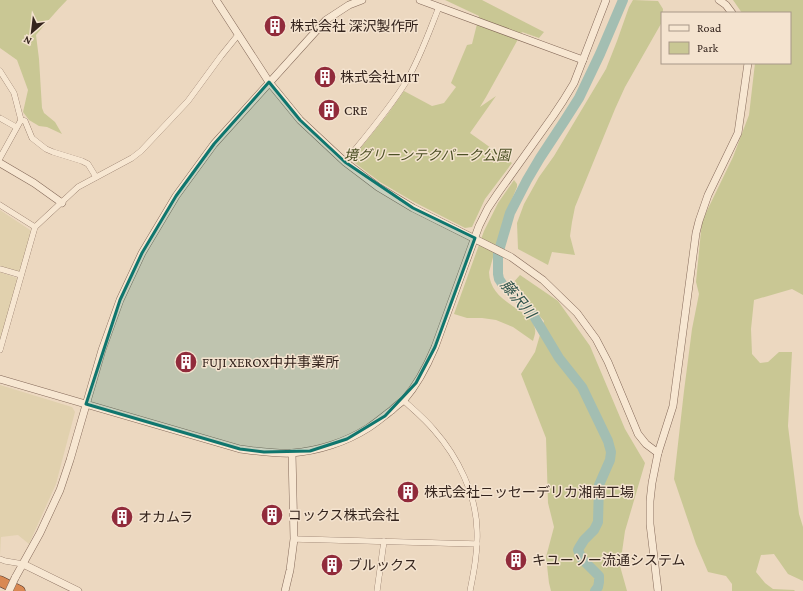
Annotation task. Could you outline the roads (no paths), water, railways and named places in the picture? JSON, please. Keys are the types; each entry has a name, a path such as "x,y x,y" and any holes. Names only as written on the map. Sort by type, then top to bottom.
{"highway":[{"path":"0,581 20,591"}],"street":[{"path":"216,0 269,82 300,120 345,162 378,187 413,208 512,257 543,280 577,313 596,339 608,362 638,434 646,444 658,453"},
{"path":"9,591 46,521 60,490 102,350 120,300 142,253 176,196 214,144 326,20 348,5 362,0"},
{"path":"420,0 583,60"},
{"path":"0,379 240,448 264,452 292,453 310,451 347,439 368,428 385,416 403,400 423,372 435,347 479,226 491,203 564,101 574,83 606,0"},
{"path":"719,0 726,5 731,12"},
{"path":"345,162 386,112 407,80 425,44 440,7"},
{"path":"0,350 35,227 78,186 132,158 141,151 188,101 238,35"},
{"path":"658,591 650,524 652,483 658,453 673,406 693,254 698,227 708,195 738,133 748,64"},
{"path":"0,71 14,93 20,120 0,158"},
{"path":"0,118 16,126"},
{"path":"20,120 25,121 32,138 46,149 88,164 96,177"},
{"path":"0,163 62,202"},
{"path":"0,205 35,227"},
{"path":"0,269 21,275"},
{"path":"403,400 434,430 449,449 465,478 474,506 477,529 474,571 470,591"},
{"path":"285,591 290,570 294,539 292,453"},
{"path":"294,539 477,544"},
{"path":"377,591 384,541"},
{"path":"0,558 5,561 23,564 78,591"}],"waterway":[{"name":"藤沢川","path":"595,591 598,587 599,576 582,559 578,550 584,540 594,530 598,522 599,485 610,460 611,452 608,441 582,387 559,358 532,313 519,298 503,285 499,279 498,254 510,213 540,158 579,98 623,0"}],"place":[{"name":"株式会社 深沢製作所","path":"275,26"},
{"name":"株式会社MIT","path":"325,77"},
{"name":"CRE","path":"329,110"},
{"name":"FUJI XEROX中井事業所","path":"186,362"},
{"name":"株式会社ニッセーデリカ湘南工場","path":"408,492"},
{"name":"コックス株式会社","path":"272,515"},
{"name":"オカムラ","path":"122,517"},
{"name":"キユーソー流通システム","path":"516,560"},
{"name":"ブルックス","path":"332,565"}],"park label":[{"name":"境グリーンテクパーク公園","path":"427,155"}]}
